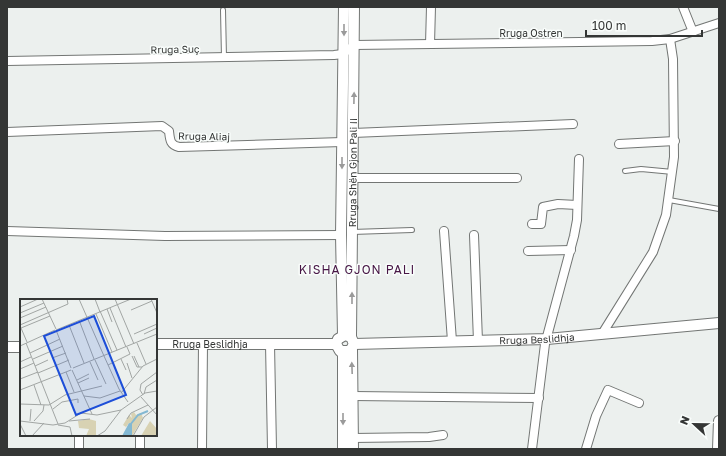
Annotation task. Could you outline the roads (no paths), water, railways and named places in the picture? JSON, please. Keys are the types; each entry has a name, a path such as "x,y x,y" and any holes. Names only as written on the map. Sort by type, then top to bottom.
{"street":[{"name":"Rruga Shën Gjon Pali II","path":"344,7 341,235 353,396 353,449"},
{"name":"Rruga Shën Gjon Pali II","path":"343,449 349,344 352,232 354,7"},
{"path":"430,44 431,7"},
{"path":"683,7 693,32"},
{"name":"Rruga Ostren","path":"354,45 604,43 652,41 693,32 719,23"},
{"path":"602,334 653,252 670,200 674,141 673,59 670,38"},
{"path":"343,54 354,45"},
{"name":"Rruga Suç","path":"7,61 224,58 343,54"},
{"path":"353,133 573,124"},
{"name":"Rruga Aliaj","path":"7,132 162,126 169,132 170,141 173,146 179,147 342,142"},
{"path":"619,144 674,141"},
{"path":"532,449 547,339 571,250 577,220 579,159"},
{"path":"352,178 517,178"},
{"path":"532,224 541,224 543,207 558,204 577,205"},
{"path":"7,231 165,236 341,235"},
{"path":"444,231 452,341"},
{"path":"474,235 478,341"},
{"path":"528,251 571,250"},
{"name":"Rruga Beslidhja","path":"157,344 336,344 338,339 349,344 547,339 719,323"},
{"path":"202,449 203,344"},
{"path":"270,344 272,449"},
{"path":"7,347 20,347"},
{"path":"586,449 596,416 608,390 639,403"},
{"path":"353,396 539,398"},
{"path":"718,449 719,421"},
{"path":"353,438 429,438 443,435"},
{"path":"79,436 79,449"},
{"path":"140,436 140,449"}],"lane":[{"path":"223,10 224,58"},
{"path":"625,171 641,169 673,172"},
{"path":"670,200 719,209"},
{"path":"352,232 412,230"}],"district":[{"name":"KISHA GJON PALI","path":"357,269"}]}
